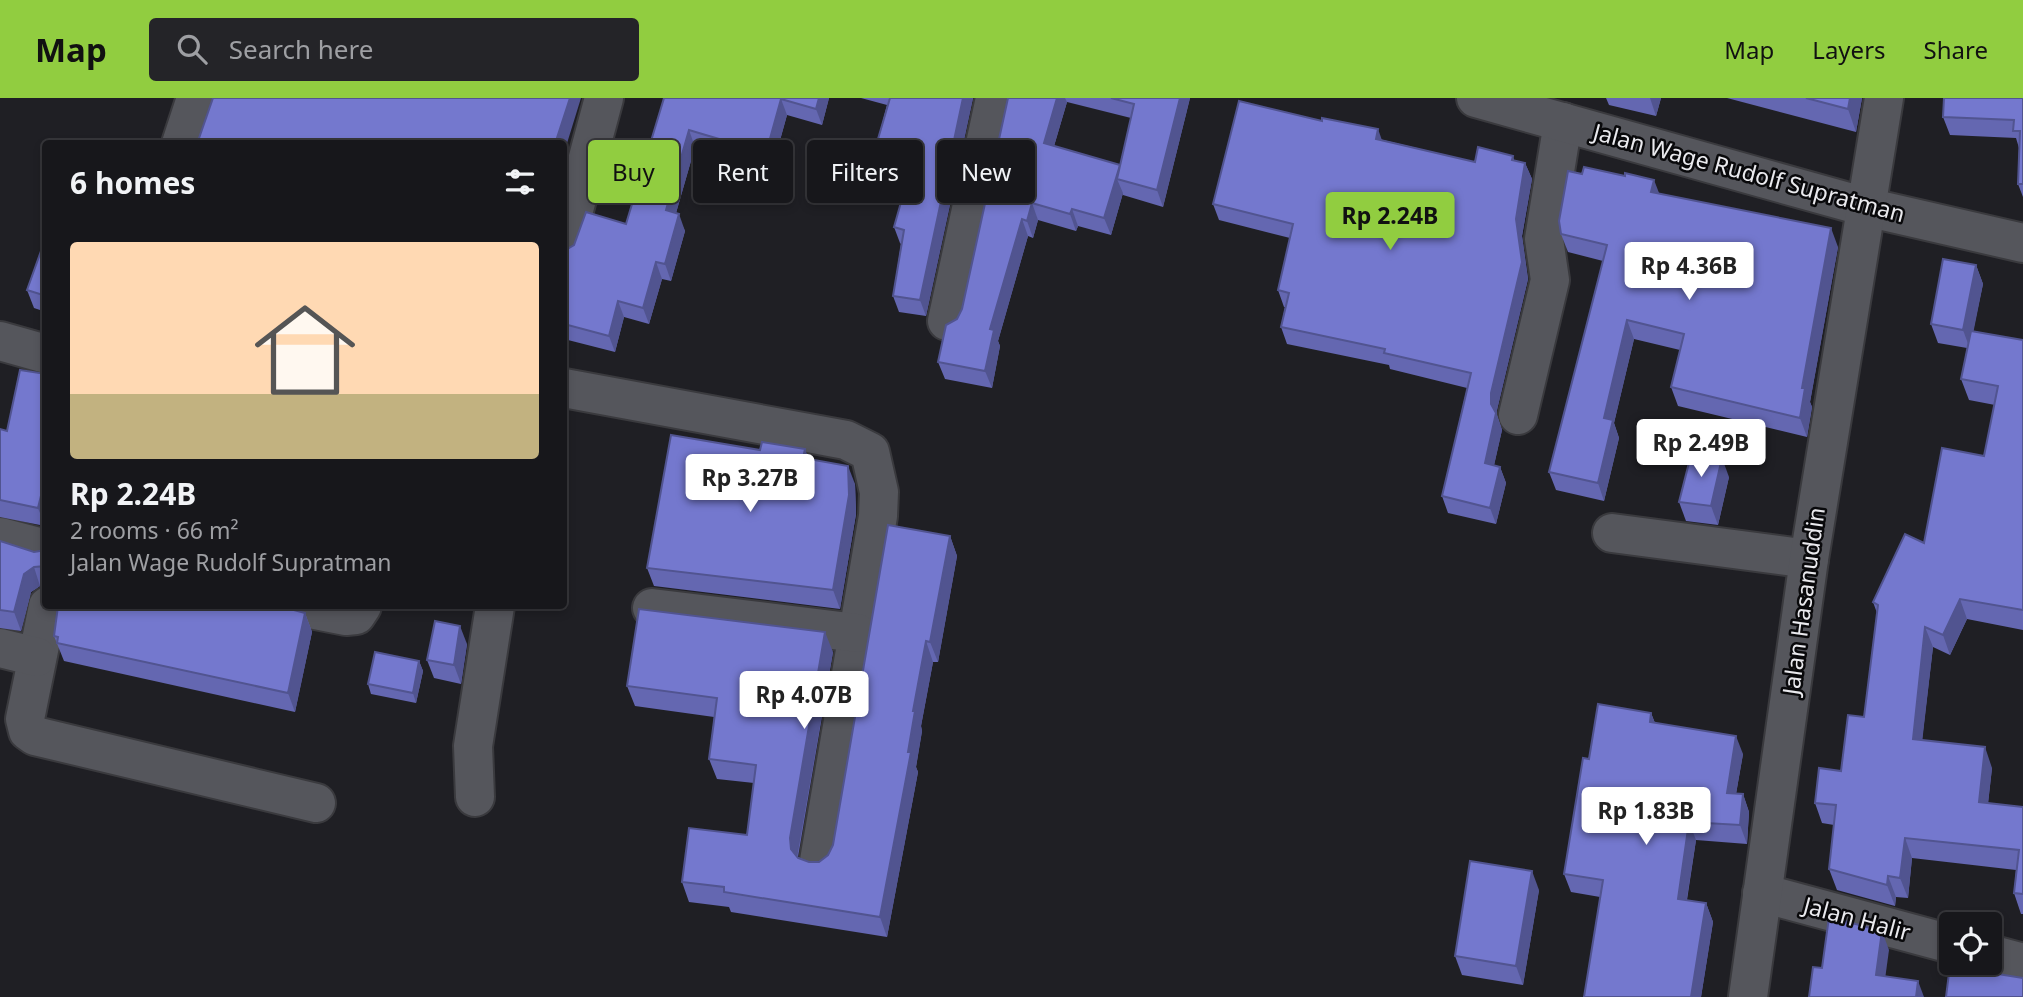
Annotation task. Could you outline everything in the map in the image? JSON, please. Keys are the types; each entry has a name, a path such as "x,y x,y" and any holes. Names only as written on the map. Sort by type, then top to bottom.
{"street":[{"path":"182,140 196,98"},
{"path":"567,236 604,98"},
{"path":"947,321 995,98"},
{"name":"Jalan Wage Rudolf Supratman","path":"1476,98 1866,206 2023,243"},
{"name":"Jalan Hasanuddin","path":"1748,997 1809,559 1884,98"},
{"path":"1518,415 1550,280 1544,239 1563,122"},
{"path":"0,341 42,353"},
{"path":"567,389 846,440 870,452 879,492 878,516 818,861"},
{"path":"1612,533 1809,559"},
{"path":"0,537 42,548"},
{"path":"652,608 857,633"},
{"path":"47,609 24,719 24,726 35,736 316,803"},
{"path":"312,609 351,616 356,615 360,609"},
{"path":"475,797 473,746 495,609"},
{"path":"0,648 37,657"},
{"name":"Jalan Halir","path":"1762,893 1939,941"},
{"path":"2002,957 2023,963"}],"building":[{"path":"213,98 570,98 556,140 198,140"},
{"path":"664,98 819,98 816,109 781,99 770,140 722,140 689,130 679,165 679,140 651,140"},
{"path":"890,98 963,98 954,140 937,140 937,203 941,203 920,300 893,296 904,230 894,227 901,203 923,203 923,140 878,139"},
{"path":"1008,98 1057,98 1044,143 1120,165 1104,218 1072,209 1070,214 1032,203 1035,203 1035,140 999,140"},
{"path":"1111,98 1180,98 1157,190 1117,179 1134,104"},
{"path":"1806,98 1850,98 1848,109"},
{"path":"1944,98 2023,98 2023,184 2018,184 2020,131 2013,131 2014,120 1943,117"},
{"path":"1239,101 1322,121 1322,118 1378,129 1376,139 1475,162 1478,147 1513,156 1512,160 1525,163 1516,219 1522,262 1491,393 1491,404 1496,413 1485,463 1500,467 1490,508 1442,496 1471,373 1384,353 1385,349 1281,327 1289,293 1278,290 1293,224 1213,204"},
{"path":"1584,167 1654,180 1651,192 1831,228 1802,388 1805,388 1800,418 1671,387 1684,334 1627,320 1604,418 1613,420 1598,483 1549,472 1607,245 1561,234 1559,221 1568,171 1582,174"},
{"path":"632,203 668,203 666,210 679,214 665,264 656,262 643,308 618,301 609,336 567,325 567,249 574,245 586,212 626,224"},
{"path":"985,203 1032,203 1027,221 1022,219 990,329 994,330 985,371 938,362 946,325 957,319 962,309"},
{"path":"41,251 42,295 27,290"},
{"path":"1943,259 1976,265 1963,330 1931,324"},
{"path":"1971,331 2023,340 2023,610 1960,599 1943,635 1925,627 1913,739 1985,747 1979,802 2023,807 2023,894 2014,893 2019,850 1905,838 1900,878 1888,876 1887,885 1829,869 1836,805 1815,803 1819,768 1841,771 1848,715 1864,717 1878,605 1873,602 1905,534 1924,543 1942,448 1984,456 1998,386 1961,379"},
{"path":"20,370 42,373 42,492 38,508 0,500 0,429 7,431"},
{"path":"671,435 760,450 762,442 805,449 803,458 848,466 849,495 833,590 647,568"},
{"path":"1692,451 1722,458 1711,506 1679,502"},
{"path":"888,525 950,536 930,642 926,641 913,711 908,752 911,752 880,917 724,892 724,887 682,882 689,828 747,835 756,765 709,759 717,698 627,686 639,609 825,632 790,838 791,849 798,858 819,862 828,855 833,845"},
{"path":"0,541 34,552 42,551 42,566 34,567 24,574 14,612 0,610"},
{"path":"58,609 290,609 305,613 288,693 57,643 58,637 54,636"},
{"path":"435,621 460,626 454,665 427,660"},
{"path":"375,652 419,661 413,693 368,684"},
{"path":"1598,704 1651,713 1650,722 1736,736 1727,793 1743,794 1740,825 1689,822 1678,899 1706,903 1691,997 1584,997 1603,880 1564,874 1583,758 1589,759"},
{"path":"1470,861 1532,871 1516,966 1455,956"},
{"path":"1829,917 1882,931 1876,975 1918,981 1916,997 1809,997 1813,967 1822,968"},
{"path":"1949,975 2002,975 2023,978 2023,997 1946,997"}]}
